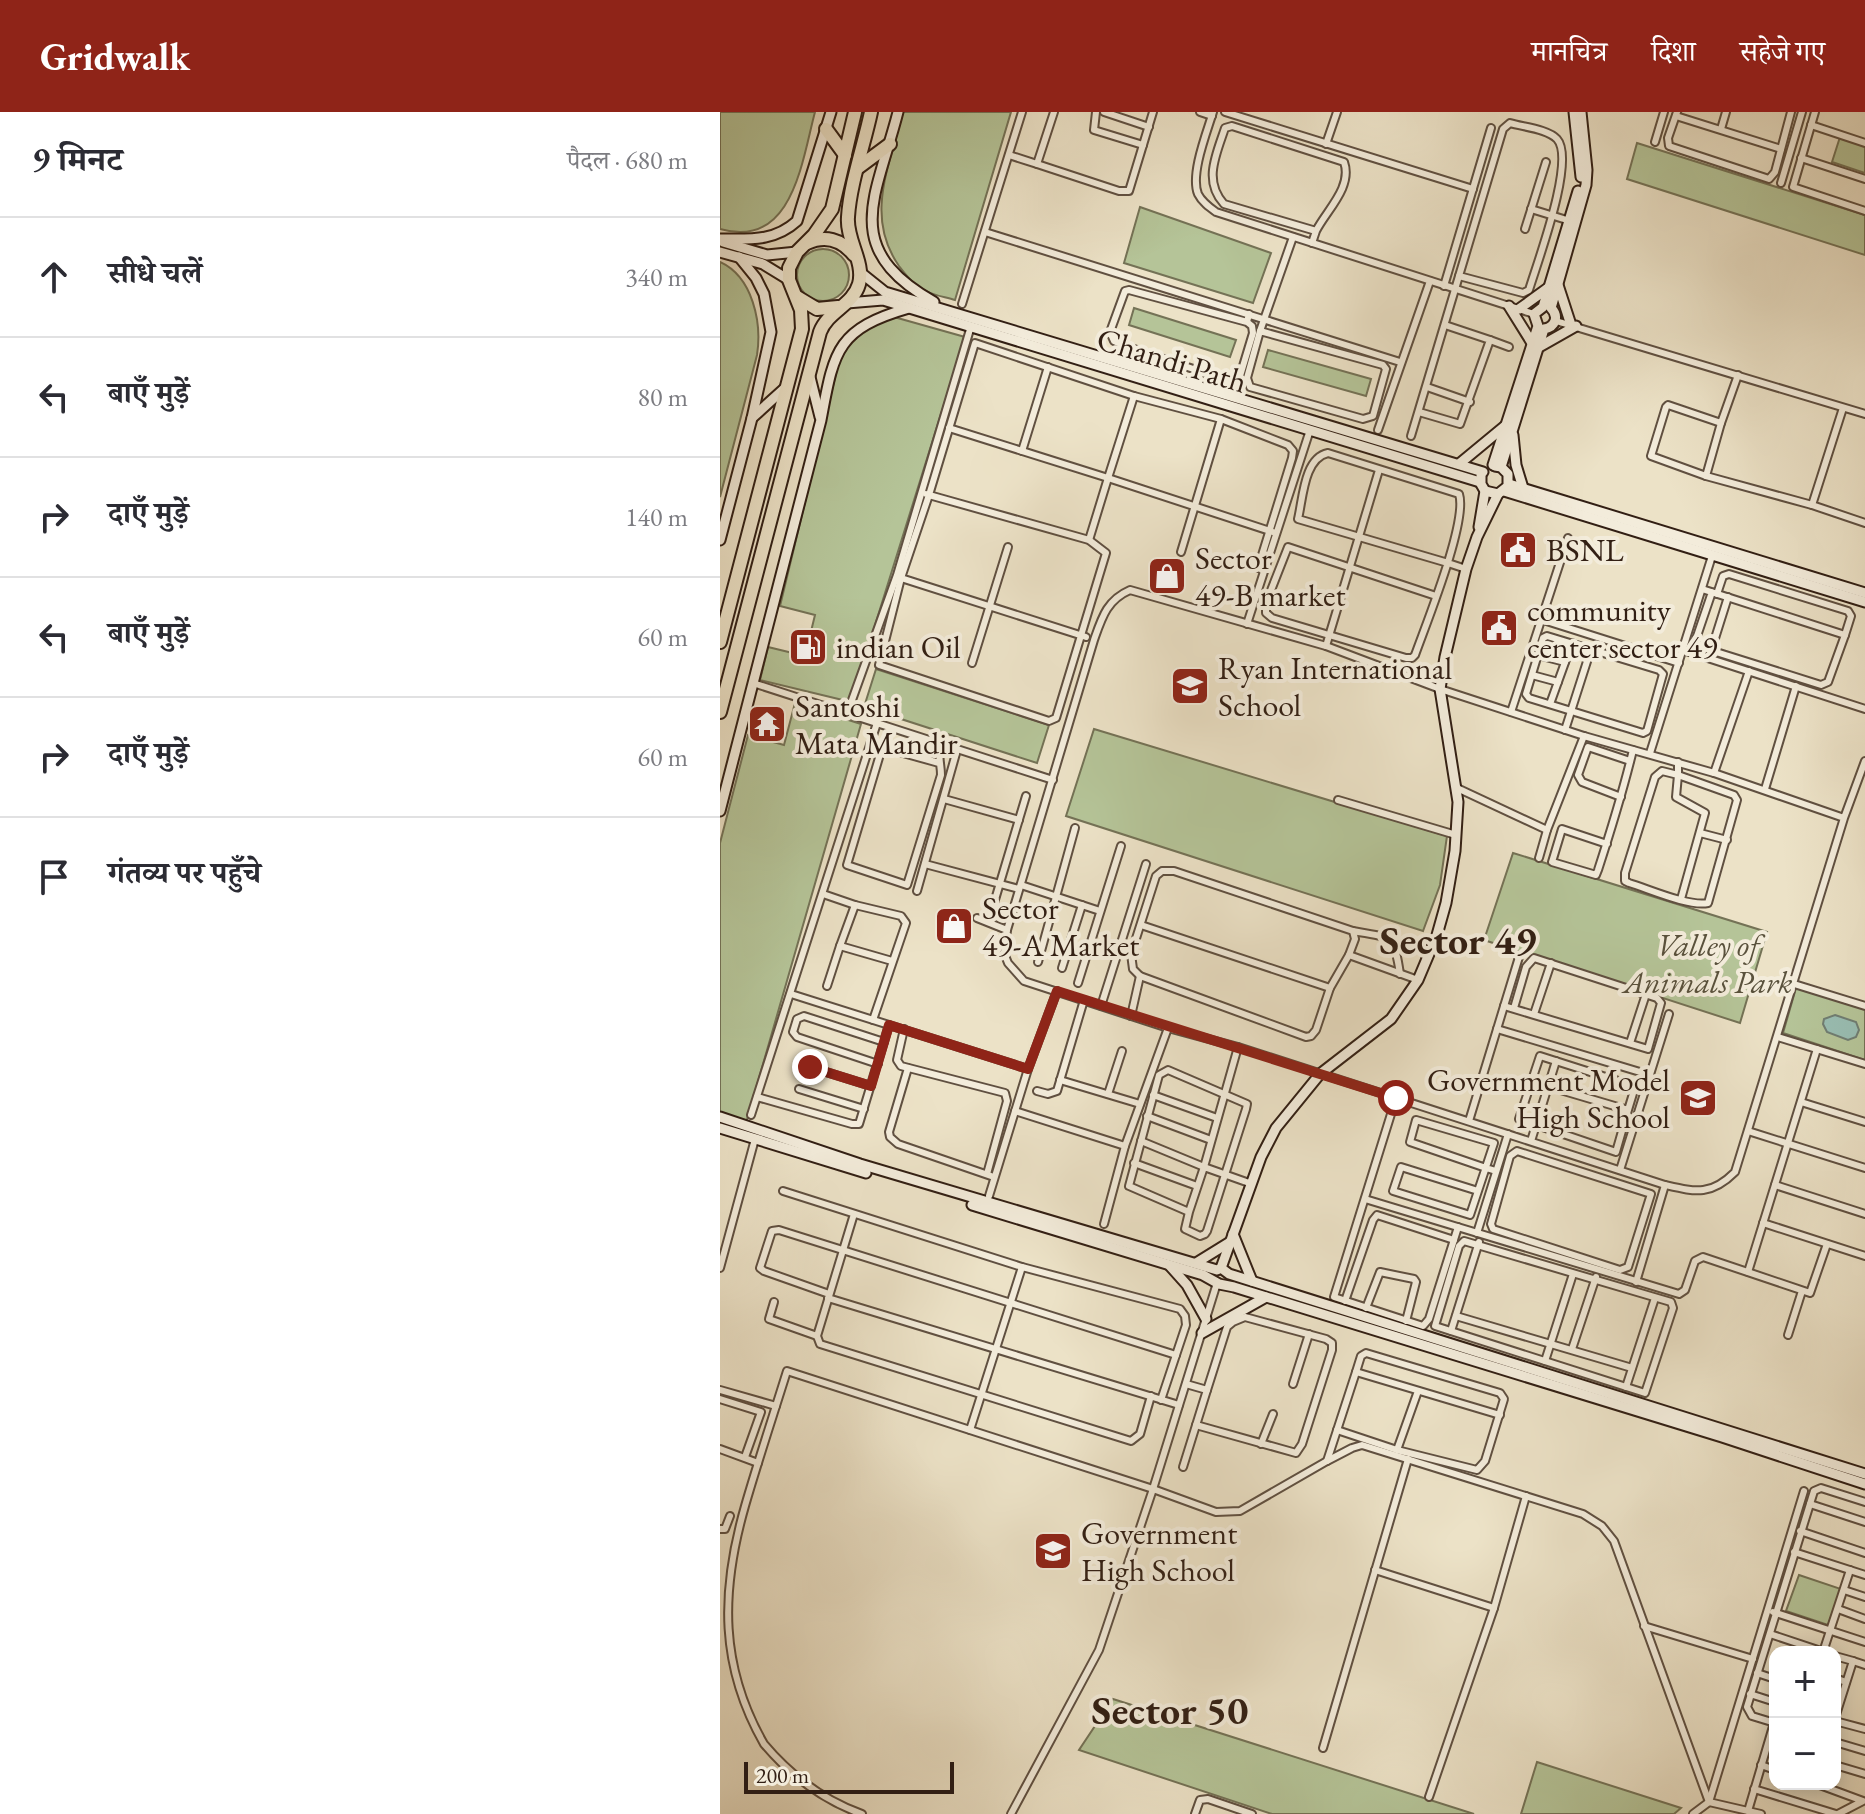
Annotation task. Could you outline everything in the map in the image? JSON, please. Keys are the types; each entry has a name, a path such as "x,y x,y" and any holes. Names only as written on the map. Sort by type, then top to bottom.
{"highway":[{"path":"720,642 803,323 791,286 789,268 799,250 832,209 855,112"},
{"path":"720,712 822,325 858,288 860,272 847,221 871,112"},
{"path":"826,129 845,155"},
{"path":"859,167 890,144"},
{"path":"799,250 818,239 831,239 856,257"},
{"path":"791,286 805,305 829,310 844,304"}],"main road":[{"path":"720,240 769,237 797,221 831,112"},
{"path":"898,112 872,212 872,234 877,251 886,266 908,286 959,308"},
{"path":"1536,345 1574,326 1554,286 1581,179 1574,112"},
{"path":"1477,537 1483,481 1497,466 1541,328 1534,314 1547,308 1586,185 1581,112"},
{"path":"720,240 767,255 799,250"},
{"path":"720,252 763,264 791,286"},
{"path":"720,540 770,342 771,322 760,286 739,257"},
{"name":"Chandi Path","path":"860,272 885,292 959,308 1459,464 1483,481"},
{"path":"1536,345 1514,308 1554,286"},
{"name":"Chandi Path","path":"844,304 883,300 1483,481"},
{"path":"720,811 821,420 831,366 840,346 857,330 882,316 909,308"},
{"path":"1541,328 1551,327 1556,321 1555,314 1547,308"},
{"path":"809,373 821,420"},
{"path":"752,418 788,386"},
{"path":"1459,464 1511,422"},
{"path":"1511,422 1516,465 1523,488"},
{"path":"1220,1276 1261,1157 1276,1128 1320,1074 1391,1019 1418,980 1437,935 1446,903 1456,835 1457,788 1440,689 1466,569 1477,537 1504,490 1508,474 1497,466"},
{"path":"1483,481 1865,602"},
{"path":"1504,490 1523,488 1865,593"},
{"path":"720,1117 860,1164 1196,1263 1266,1297 1865,1484"},
{"path":"720,1128 1169,1264 1252,1281 1865,1474"},
{"path":"1196,1263 1232,1238"},
{"path":"1232,1238 1252,1281"},
{"path":"1169,1264 1187,1285 1206,1319"},
{"path":"1202,1333 1266,1297"}],"street":[{"path":"959,308 1022,112"},
{"path":"1037,164 1054,112"},
{"path":"1096,112 1094,130 1143,145"},
{"path":"1104,112 1149,127"},
{"path":"1009,155 1125,192 1131,185 1153,112"},
{"path":"1200,112 1212,114 1196,176 1198,193 1205,204 1216,212 1534,314"},
{"path":"1326,144 1337,112"},
{"path":"1655,142 1664,112"},
{"path":"1721,129 1726,112"},
{"path":"1781,149 1677,114 1667,140 1669,146 1766,179 1772,177 1781,149 1791,112"},
{"path":"1781,183 1802,112 1814,114 1793,187 1865,211"},
{"path":"1316,231 1221,201 1212,184 1211,173 1228,126 1228,113 1473,189"},
{"path":"1411,436 1427,387 1455,289 1459,276 1506,125 1510,123 1552,135 1560,143 1562,175 1527,292 1519,293 1459,276"},
{"path":"1811,125 1865,143"},
{"path":"1228,126 1344,162 1346,169 1334,204 1323,217 1312,243"},
{"path":"1444,286 1491,128"},
{"path":"1801,158 1865,179"},
{"path":"1525,229 1546,162"},
{"path":"1531,209 1570,221"},
{"path":"985,232 1400,362"},
{"path":"1260,331 1383,365 1386,369 1373,416 1363,419 1250,387 1247,378 1260,331 1293,237"},
{"path":"1129,290 1247,322 1252,326 1253,333 1240,376 1229,381 1114,341 1110,332 1133,278"},
{"path":"1378,430 1430,281"},
{"path":"1247,322 1249,314"},
{"path":"1556,321 1865,414"},
{"path":"1445,325 1509,347"},
{"path":"926,494 1089,540 1104,549 1107,556 1056,718 1049,721 879,665 971,326"},
{"path":"1419,412 1460,424 1490,340"},
{"path":"847,714 949,428 975,343 1134,396 1221,419 1288,445 1293,451 1247,624"},
{"path":"1022,451 1048,367"},
{"path":"1706,476 1738,375"},
{"path":"1427,387 1470,402"},
{"path":"1089,540 1134,396"},
{"path":"1721,423 1668,405 1651,456 1706,476 1865,523"},
{"path":"1812,505 1843,408"},
{"path":"1181,552 1221,419"},
{"path":"949,428 1273,532"},
{"path":"1258,568 1310,430"},
{"path":"1436,596 1288,547 1266,603 1266,613 1272,618 1412,658 1436,596 1448,563 1460,511 1459,494 1328,453 1318,455 1312,462 1298,519 1448,563 1466,569"},
{"path":"1326,646 1379,470"},
{"path":"1511,712 1568,538"},
{"path":"972,663 1008,547"},
{"path":"1650,753 1712,556"},
{"path":"1729,574 1848,611 1851,616 1830,679 1823,685 1697,646 1695,642 1714,593 1723,576 1729,574"},
{"path":"901,578 1094,640"},
{"path":"1702,589 1845,635"},
{"path":"1844,818 1765,789 1584,736 1440,689 1326,646 1130,590 1119,594 1108,605 1094,640 1007,930 1004,953 1016,974 1036,986 1238,1047 1665,1185 1710,1190 1722,1185 1735,1172 1844,818 1865,761"},
{"path":"1711,651 1728,597"},
{"path":"1540,619 1679,663"},
{"path":"1547,636 1572,643 1659,670 1663,674 1647,731 1643,733 1529,698 1526,694 1543,638 1547,636"},
{"path":"1550,704 1572,643"},
{"path":"1565,730 1591,649"},
{"path":"1683,650 1865,709"},
{"path":"1538,655 1565,662"},
{"path":"1714,773 1749,671"},
{"path":"1532,675 1558,682"},
{"path":"753,683 1053,780"},
{"path":"1765,789 1796,686"},
{"path":"751,1115 877,723"},
{"path":"1539,858 1584,736"},
{"path":"939,763 885,748 881,751 847,862 850,867 907,885 941,775 939,763 937,756 942,745"},
{"path":"1621,797 1582,782 1578,775 1588,747 1630,761"},
{"path":"917,891 957,750"},
{"path":"1607,844 1563,829 1552,862 1594,876 1607,844 1633,750"},
{"path":"1678,762 1676,797 1705,813 1681,899"},
{"path":"1662,771 1736,797 1727,840 1705,905 1629,883 1624,877 1655,777 1662,771"},
{"path":"1457,788 1547,830"},
{"path":"991,913 1026,796"},
{"path":"944,799 1019,820"},
{"path":"1338,800 1456,835"},
{"path":"1038,962 1075,828"},
{"path":"1700,833 1727,840"},
{"path":"1078,983 1121,846"},
{"path":"925,864 1057,896 1100,911"},
{"path":"1101,1006 1146,864"},
{"path":"1353,931 1355,939 1330,988 1316,1030 1306,1037 1140,976 1133,969 1131,954 1156,876 1168,870 1353,931 1387,938 1396,947 1400,974"},
{"path":"823,894 905,919 873,1020"},
{"path":"827,986 855,905"},
{"path":"1062,968 1082,905"},
{"path":"977,918 1007,930"},
{"path":"1141,925 1330,988"},
{"path":"840,946 892,961"},
{"path":"1349,955 1418,980"},
{"path":"1469,1121 1519,957"},
{"path":"1504,1006 1648,1049 1661,1003 1646,994 1534,958 1528,962 1514,1008"},
{"path":"1534,1014 1551,963"},
{"path":"1131,1016 1140,976"},
{"path":"1794,984 1865,1006"},
{"path":"991,1176 1057,991"},
{"path":"791,994 1028,1069"},
{"path":"1630,1043 1646,994"},
{"path":"1037,1091 1057,1091 1084,1000"},
{"path":"1620,1170 1669,1014"},
{"path":"878,1064 797,1037 793,1032 797,1019 804,1016 884,1042"},
{"path":"757,1097 859,1124 889,1025"},
{"path":"1104,1224 1125,1146 1168,1028"},
{"path":"904,1029 897,1060 901,1066 1005,1093 1007,1101 989,1196"},
{"path":"1497,1029 1650,1075"},
{"path":"1778,1037 1865,1064"},
{"path":"1189,1212 1132,1189 1129,1182 1153,1095 1159,1075 1168,1070 1224,1092 1247,1104 1205,1234 1200,1236 1185,1229 1189,1212 1204,1167 1224,1092 1238,1047"},
{"path":"1748,1272 1817,1049"},
{"path":"1108,1094 1122,1051"},
{"path":"1540,1056 1635,1087 1628,1110 1616,1152 1519,1119 1540,1056"},
{"path":"1531,1141 1556,1061"},
{"path":"810,1067 871,1086"},
{"path":"908,1068 889,1132 893,1140 991,1176"},
{"path":"1060,1080 1140,1104"},
{"path":"1547,1086 1628,1110"},
{"path":"799,1089 864,1109"},
{"path":"1153,1095 1217,1118"},
{"path":"1396,1098 1334,1297 1423,1326 1458,1227"},
{"path":"1801,1102 1865,1122"},
{"path":"1015,1111 1125,1146"},
{"path":"1147,1116 1211,1140"},
{"path":"1478,1191 1401,1167 1393,1191 1470,1215 1486,1168 1494,1143 1416,1120 1410,1142 1486,1168 1496,1171"},
{"path":"1748,1131 1865,1168"},
{"path":"1451,1331 1508,1134"},
{"path":"720,1268 755,1139"},
{"path":"1141,1141 1252,1184"},
{"path":"1542,1159 1545,1146"},
{"path":"1517,1151 1542,1159 1651,1194 1625,1269 1493,1229 1491,1224 1510,1156 1517,1151"},
{"path":"1134,1163 1197,1186"},
{"path":"1636,1282 1665,1185"},
{"path":"1775,1185 1865,1214"},
{"path":"783,1191 1022,1267 1180,1309 1186,1325 1161,1400"},
{"path":"1365,1199 1679,1294 1685,1290 1695,1261 1703,1257 1802,1291 1812,1291 1827,1244"},
{"path":"854,1214 817,1336 820,1344 1131,1441 1140,1434 1151,1396"},
{"path":"1345,1301 1377,1215 1454,1240"},
{"path":"1763,1223 1865,1256"},
{"path":"1176,1355 779,1230 769,1233 760,1264 764,1271 829,1296 1179,1405"},
{"path":"1464,1241 1573,1274 1671,1302 1673,1308 1645,1393 1435,1326 1459,1246 1464,1241"},
{"path":"970,1430 1022,1267"},
{"path":"1572,1349 1598,1270"},
{"path":"1366,1308 1380,1272 1414,1279 1416,1282 1406,1321"},
{"path":"1545,1361 1573,1274"},
{"path":"1011,1814 1099,1650 1220,1276"},
{"path":"1788,1335 1802,1291"},
{"path":"1626,1387 1655,1298"},
{"path":"774,1302 769,1319 817,1336"},
{"path":"1456,1316 1632,1368"},
{"path":"1183,1467 1196,1425 1207,1390 1223,1338 1233,1322 1245,1317 1329,1340 1332,1350 1299,1450 1290,1454 1196,1425"},
{"path":"1293,1384 1309,1334"},
{"path":"1327,1461 1337,1430 1356,1372 1361,1356 1366,1353 1500,1393 1504,1399 1485,1461 1477,1470 1397,1450 1337,1430"},
{"path":"721,1643 722,1589 787,1371 1216,1512 1240,1511 1327,1461 1362,1445 1583,1514 1602,1526 1614,1541 1709,1802"},
{"path":"1356,1372 1500,1415"},
{"path":"1186,1384 1207,1390"},
{"path":"720,1390 776,1406"},
{"path":"1397,1450 1418,1391"},
{"path":"720,1399 761,1412 745,1457"},
{"path":"1261,1444 1273,1414"},
{"path":"720,1449 758,1463"},
{"path":"1323,1748 1408,1459"},
{"path":"1769,1721 1749,1714 1747,1707 1814,1491 1818,1488 1865,1502"},
{"path":"1693,1814 1709,1802 1804,1491"},
{"path":"1429,1797 1494,1608 1526,1496"},
{"path":"1810,1504 1865,1522"},
{"path":"720,1529 725,1529 730,1516"},
{"path":"1800,1531 1865,1553"},
{"path":"1794,1552 1865,1575"},
{"path":"1375,1570 1494,1608"},
{"path":"1826,1646 1850,1570"},
{"path":"1844,1590 1865,1597"},
{"path":"1838,1609 1865,1619"},
{"path":"1768,1610 1865,1642"},
{"path":"1644,1626 1753,1659"},
{"path":"1770,1634 1806,1646"},
{"path":"1763,1655 1769,1656"},
{"path":"1841,1658 1865,1665"},
{"path":"1841,1693 1853,1661"},
{"path":"725,1666 739,1705 753,1730 777,1760 806,1786 862,1814"},
{"path":"1757,1673 1769,1677"},
{"path":"1841,1680 1846,1682"},
{"path":"1750,1694 1769,1700"},
{"path":"1841,1721 1865,1729"},
{"path":"1841,1744 1865,1751"},
{"path":"1748,1811 1761,1765 1769,1750"},
{"path":"1761,1765 1769,1768"},
{"path":"1841,1767 1865,1774"},
{"path":"1754,1789 1837,1814 1864,1800"},
{"path":"1835,1790 1864,1800"},
{"path":"1195,1814 1200,1800 1208,1799 1252,1814"},
{"path":"1709,1802 1761,1814"}],"green space":[{"path":"720,112 815,112 790,196 779,214 764,226 745,232 720,229"},
{"path":"903,112 1011,112 955,300 929,293 911,280 899,266 883,228 883,190"},
{"path":"1840,137 1865,146 1865,173 1832,162"},
{"path":"1637,143 1865,215 1865,255 1627,179"},
{"path":"1140,207 1271,253 1253,303 1124,263"},
{"path":"823,249 842,256 849,275 842,294 823,301 804,294 797,275 804,256"},
{"path":"720,262 740,278 748,290 756,315 758,342 720,497"},
{"path":"1134,308 1236,340 1230,357 1129,325"},
{"path":"894,317 965,337 851,702 760,680 768,647 805,656 815,615 780,606 841,353 865,330"},
{"path":"1268,350 1371,379 1366,396 1263,367"},
{"path":"876,669 1049,725 1037,763 864,707"},
{"path":"795,703 861,724 746,1123 720,1114 720,843 748,735 784,745"},
{"path":"1094,729 1447,836 1440,885 1423,931 1066,816"},
{"name":"Valley of Animals Park","path":"1513,853 1767,932 1740,1023 1484,940"},
{"path":"1796,988 1865,1009 1865,1060 1783,1033"},
{"path":"1799,1575 1841,1589 1828,1625 1786,1611"},
{"path":"1113,1699 1474,1814 1272,1814 1079,1750"},
{"path":"1537,1762 1681,1808 1674,1814 1521,1814"}],"water":[{"path":"1835,1015 1856,1022 1859,1030 1856,1037 1848,1040 1827,1032 1824,1019"}],"place":[{"name":"BSNL","path":"1518,550"},
{"name":"Sector 49-B market","path":"1167,576"},
{"name":"community center sector 49","path":"1499,628"},
{"name":"indian Oil","path":"808,647"},
{"name":"Ryan International School","path":"1190,686"},
{"name":"Santoshi Mata Mandir","path":"767,724"},
{"name":"Sector 49-A Market","path":"954,926"},
{"name":"Government Model High School","path":"1698,1098"},
{"name":"Government High School","path":"1053,1551"}],"district":[{"name":"Sector 49","path":"1458,940"},
{"name":"Sector 50","path":"1170,1710"}],"route":[{"path":"810,1067 871,1086 889,1025 1028,1069 1057,991 1396,1098"}]}
